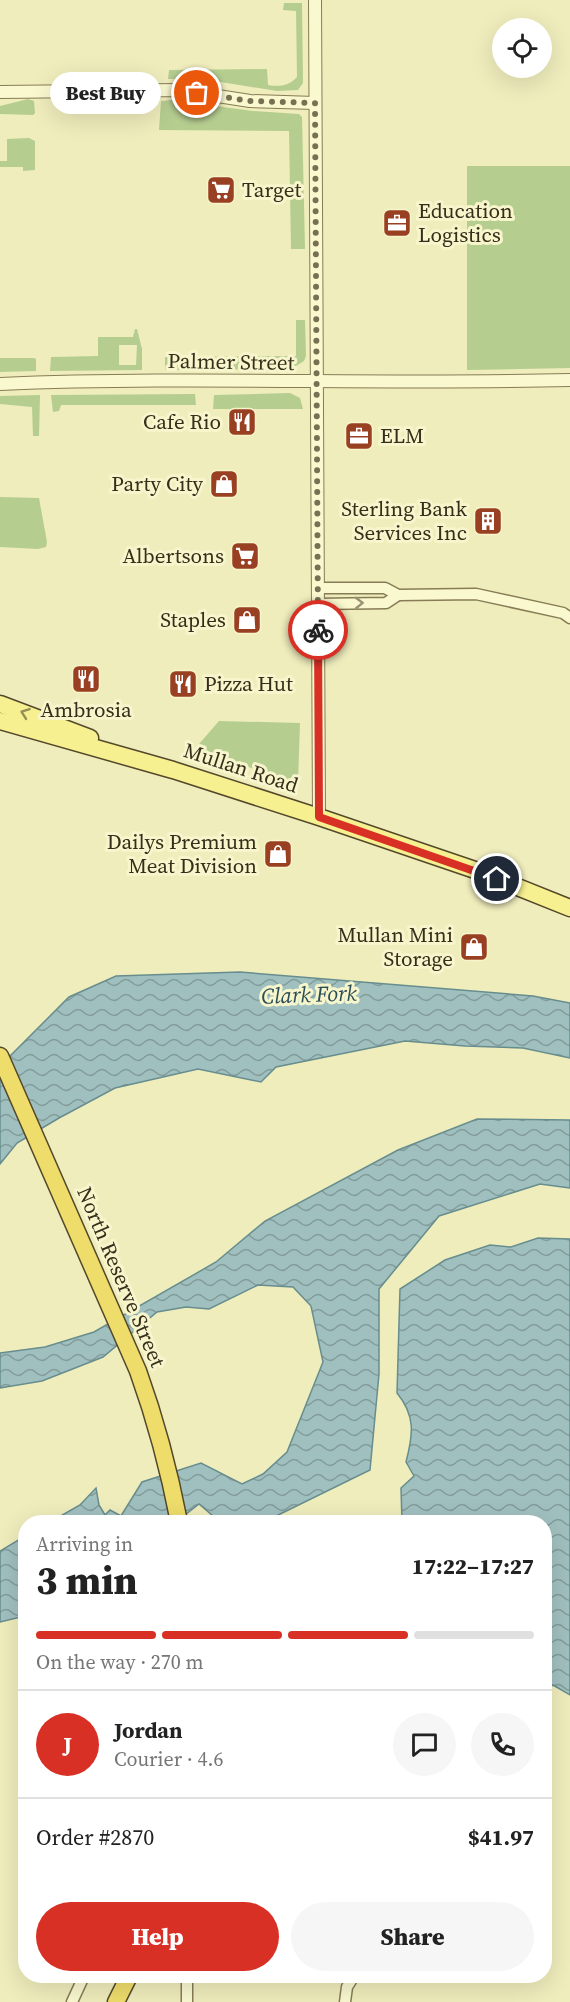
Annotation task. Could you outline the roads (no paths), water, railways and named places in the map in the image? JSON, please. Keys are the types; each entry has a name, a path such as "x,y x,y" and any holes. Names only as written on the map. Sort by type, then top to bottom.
{"highway":[{"name":"North Reserve Street","path":"0,1056 138,1371 154,1415 168,1465 178,1515"},
{"path":"116,2002 126,1983"}],"main road":[{"name":"Mullan Road","path":"0,704 109,745 135,758"},
{"name":"Mullan Road","path":"0,720 112,754 135,758 319,817 475,870 570,908"}],"street":[{"path":"315,0 319,817"},
{"path":"0,92 179,90 250,101 315,103"},
{"name":"Palmer Street","path":"0,384 149,381 570,380"},
{"path":"318,588 385,588 398,595 476,594 568,612"},
{"path":"318,604 386,603 398,595"},
{"path":"72,2002 81,1983"},
{"path":"187,1983 187,2002"},
{"path":"345,2002 350,1983"}],"water":[{"name":"Clark Fork","path":"240,972 533,996 570,1003 570,1058 523,1048 405,1041 276,1067 261,1082 198,1069 115,1088 17,1143 0,1164 0,1066 69,997 116,976"},
{"path":"477,1119 570,1120 570,1188 540,1184 439,1216 379,1289 379,1374 370,1470 278,1515 212,1515 199,1504 185,1515 122,1515 142,1482 201,1463 242,1484 263,1474 287,1452 323,1362 311,1306 293,1287 258,1285 209,1309 186,1307 157,1312 103,1357 42,1381 0,1388 0,1353 45,1347 94,1332 216,1262 265,1221 398,1150"},
{"path":"538,1238 570,1239 570,1695 552,1686 552,1515 402,1515 401,1488 414,1476 406,1462 411,1434 410,1418 397,1393 400,1289 445,1260 490,1245 511,1247"},
{"path":"96,1488 99,1505 105,1515 62,1515 80,1505"},
{"path":"110,1510 119,1515 105,1515"},
{"path":"18,1540 18,1618 0,1622 0,1551"}],"place":[{"name":"Best Buy","path":"197,93"},
{"name":"Target","path":"221,190"},
{"name":"Education Logistics","path":"397,223"},
{"name":"Cafe Rio","path":"242,422"},
{"name":"ELM","path":"359,436"},
{"name":"Party City","path":"224,484"},
{"name":"Sterling Bank Services Inc","path":"488,521"},
{"name":"Albertsons","path":"245,556"},
{"name":"Staples","path":"247,620"},
{"name":"Ambrosia","path":"86,679"},
{"name":"Pizza Hut","path":"183,684"},
{"name":"Dailys Premium Meat Division","path":"278,854"},
{"name":"Mullan Mini Storage","path":"474,947"}]}
